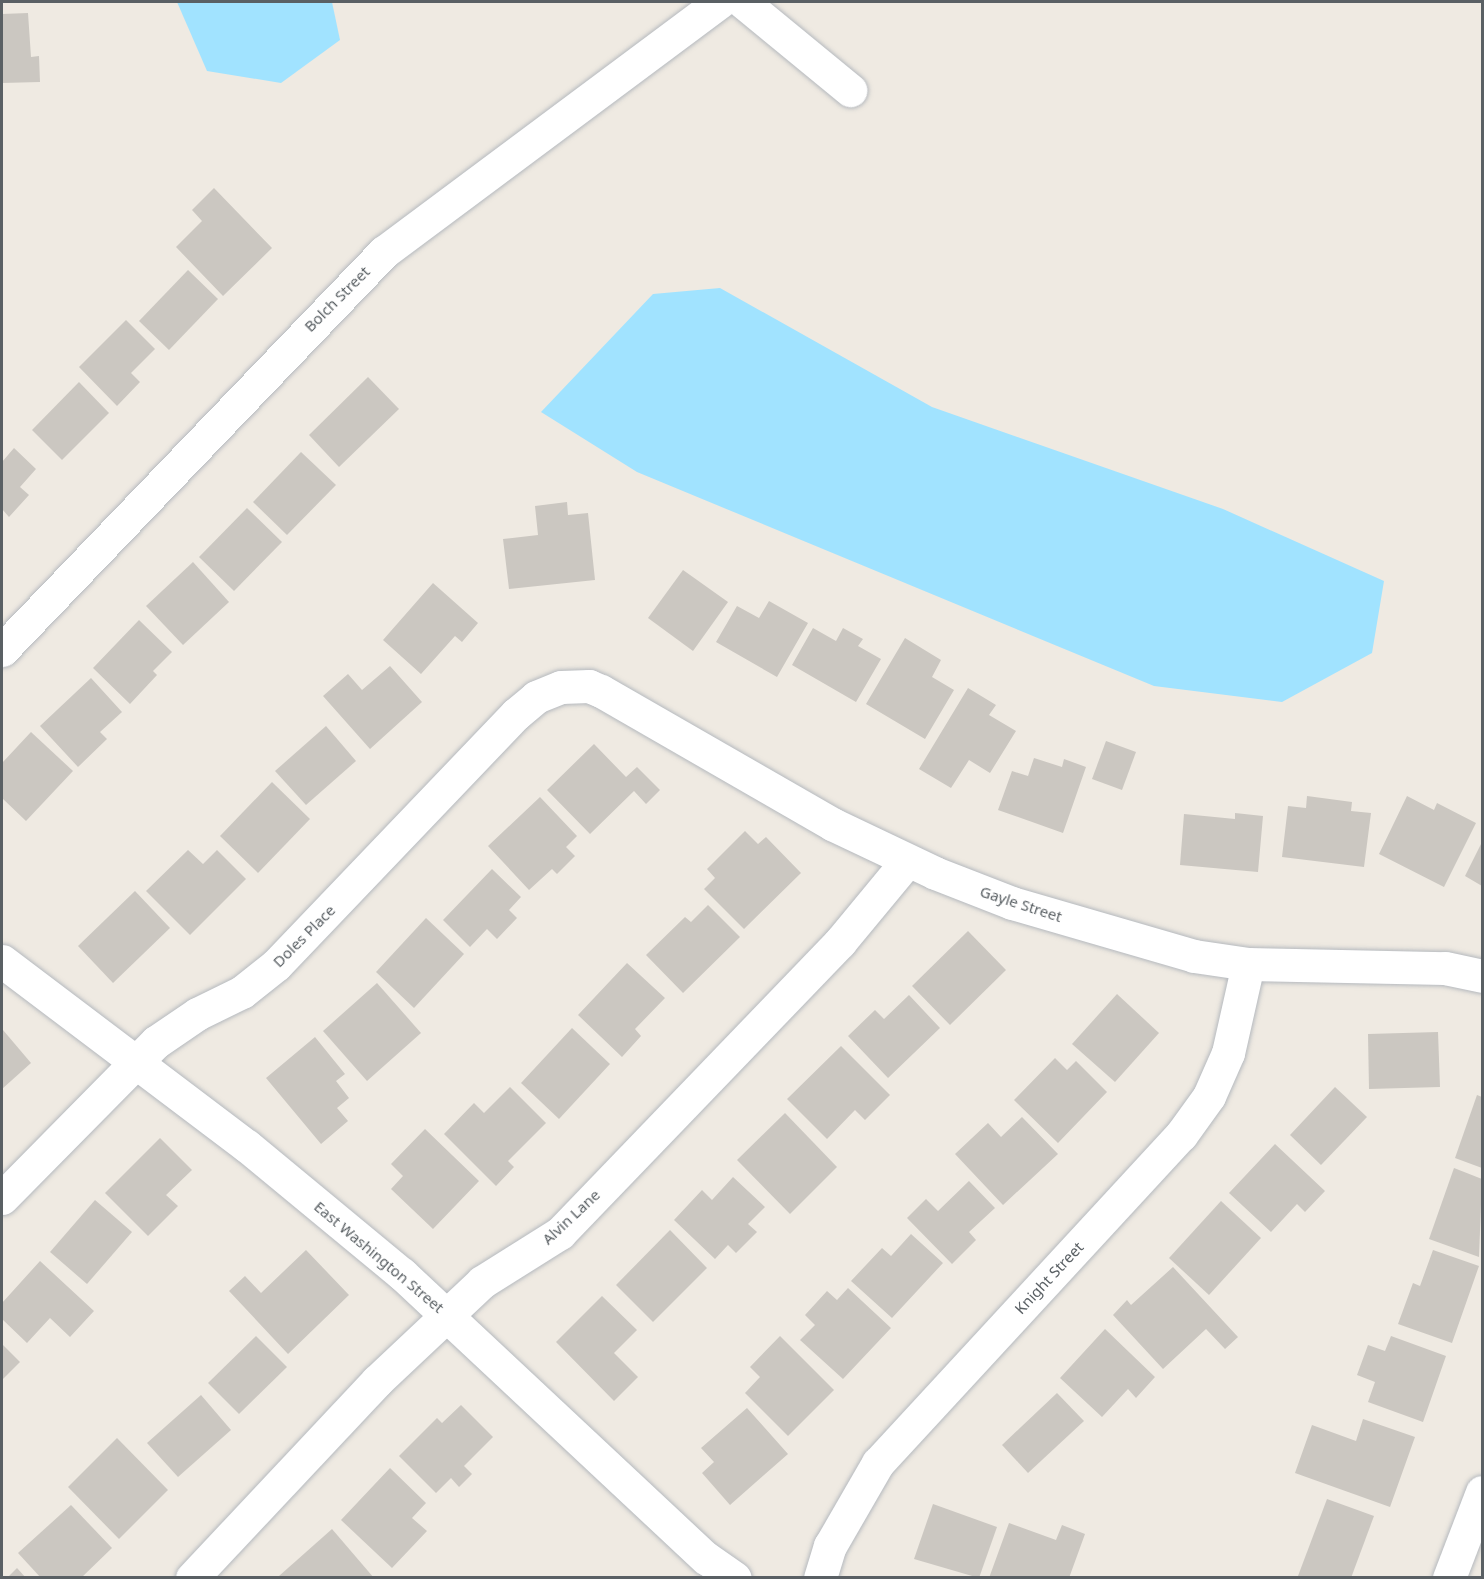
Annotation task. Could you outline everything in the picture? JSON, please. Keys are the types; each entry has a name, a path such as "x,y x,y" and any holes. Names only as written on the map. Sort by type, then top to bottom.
{"street":[{"name":"Bolch Street","path":"2,650 384,252 720,2"},
{"path":"743,2 850,90"},
{"name":"Doles Place","path":"2,1198 135,1062 197,1014 242,992 276,965 536,697 561,687 601,691"},
{"name":"Gayle Street","path":"601,691 832,824 907,861 1011,903 1194,956 1248,964 1445,968 1482,976"},
{"name":"Alvin Lane","path":"192,1578 376,1381 482,1282 560,1233 840,942 907,861"},
{"name":"East Washington Street","path":"2,961 247,1146 447,1315 706,1558 735,1578"},
{"name":"Knight Street","path":"820,1578 831,1546 878,1463 1181,1135 1209,1096 1228,1053 1248,964"},
{"path":"1449,1578 1482,1492"}],"water":[{"path":"177,2 332,2 340,40 281,83 207,71"},
{"path":"720,288 932,407 1223,509 1384,581 1372,653 1282,702 1154,686 637,472 541,412 653,294"}],"building":[{"path":"28,13 31,57 39,56 40,82 2,83 2,14"},
{"path":"214,188 272,248 223,296 176,247 202,221 192,210"},
{"path":"188,270 218,299 169,350 139,321"},
{"path":"126,320 155,349 131,373 140,382 117,406 79,367"},
{"path":"368,377 399,409 339,467 309,435"},
{"path":"79,382 109,413 62,460 32,430"},
{"path":"14,448 36,469 20,487 29,495 9,517 2,509 2,462"},
{"path":"301,452 336,485 287,535 253,502"},
{"path":"567,502 568,515 588,513 595,580 509,589 503,539 538,535 535,506"},
{"path":"247,508 282,542 234,591 199,557"},
{"path":"193,562 229,602 183,645 146,606"},
{"path":"683,570 728,602 693,651 648,618"},
{"path":"433,583 478,623 462,642 455,636 421,674 383,640"},
{"path":"769,601 808,623 777,677 716,642 737,606 759,618"},
{"path":"139,620 172,652 153,671 157,675 130,704 93,668"},
{"path":"813,628 836,641 843,628 863,639 858,646 881,659 856,702 792,665"},
{"path":"905,638 941,660 932,677 954,690 925,739 866,704"},
{"path":"390,666 422,702 370,749 323,696 348,674 362,690"},
{"path":"91,678 122,712 100,732 107,739 78,767 40,726"},
{"path":"968,688 996,705 989,715 1016,731 990,773 969,760 951,788 919,769"},
{"path":"326,726 356,761 306,805 275,771"},
{"path":"31,732 73,771 26,821 2,798 2,763"},
{"path":"1106,741 1136,752 1122,790 1092,779"},
{"path":"594,744 626,777 637,767 660,790 646,804 634,791 590,834 547,790"},
{"path":"1034,758 1062,767 1064,759 1086,767 1063,833 998,810 1012,771 1028,776"},
{"path":"272,782 310,819 258,873 220,836"},
{"path":"1307,796 1352,802 1351,811 1371,813 1364,867 1282,857 1288,806 1306,808"},
{"path":"1407,796 1434,810 1437,803 1476,823 1444,887 1379,854"},
{"path":"540,797 577,836 566,847 575,856 557,874 552,869 529,890 488,846"},
{"path":"1235,813 1263,816 1258,872 1180,865 1184,814 1235,819"},
{"path":"745,831 758,844 766,837 801,873 744,929 704,889 715,878 707,869"},
{"path":"1482,842 1482,886 1465,876"},
{"path":"188,850 203,864 217,850 246,879 190,935 146,891"},
{"path":"492,869 521,897 509,910 517,918 497,939 487,929 470,947 443,920"},
{"path":"135,891 170,928 113,983 78,946"},
{"path":"708,905 740,937 683,993 646,955 685,917 691,922"},
{"path":"426,918 464,954 414,1008 376,972"},
{"path":"968,931 1006,970 950,1025 912,986"},
{"path":"627,963 665,998 635,1029 641,1036 622,1057 578,1015"},
{"path":"377,983 421,1033 367,1081 323,1031"},
{"path":"1117,994 1159,1033 1115,1082 1072,1044"},
{"path":"909,995 940,1028 888,1078 848,1036 875,1010 884,1019"},
{"path":"572,1028 610,1064 559,1119 521,1083"},
{"path":"2,1031 31,1063 2,1089"},
{"path":"1438,1032 1440,1087 1369,1089 1368,1034"},
{"path":"315,1037 345,1074 336,1081 349,1098 337,1108 348,1121 321,1144 266,1078"},
{"path":"841,1046 890,1095 865,1120 855,1110 827,1139 787,1099"},
{"path":"1055,1058 1067,1070 1076,1061 1107,1092 1058,1143 1014,1100"},
{"path":"510,1087 546,1123 508,1161 514,1167 496,1186 444,1134 474,1103 484,1113"},
{"path":"1335,1087 1367,1117 1321,1165 1290,1135"},
{"path":"1477,1095 1482,1097 1482,1168 1455,1158"},
{"path":"785,1113 837,1167 790,1214 737,1160"},
{"path":"1022,1117 1058,1154 1003,1205 955,1154 988,1123 1001,1137"},
{"path":"425,1129 479,1181 433,1229 391,1189 403,1176 391,1164"},
{"path":"160,1138 192,1170 166,1195 178,1206 148,1236 105,1193"},
{"path":"1275,1144 1325,1191 1305,1212 1297,1204 1271,1232 1229,1193"},
{"path":"1454,1168 1482,1179 1479,1257 1429,1239"},
{"path":"733,1177 765,1207 748,1224 757,1232 736,1253 728,1245 715,1259 674,1220 702,1190 712,1200"},
{"path":"969,1181 995,1208 969,1232 976,1240 952,1264 907,1218 926,1199 938,1211"},
{"path":"95,1200 132,1232 87,1284 50,1252"},
{"path":"1221,1201 1261,1238 1209,1295 1169,1258"},
{"path":"670,1230 707,1268 653,1322 616,1285"},
{"path":"911,1234 943,1263 892,1318 851,1281 882,1248 891,1256"},
{"path":"306,1250 349,1295 288,1354 229,1291 245,1276 261,1293"},
{"path":"1433,1250 1479,1266 1452,1343 1398,1324 1413,1283 1420,1286"},
{"path":"40,1261 94,1311 70,1337 50,1318 27,1343 2,1319 2,1303"},
{"path":"1173,1267 1238,1337 1225,1349 1206,1329 1163,1369 1113,1315 1127,1300 1131,1305"},
{"path":"848,1288 891,1328 843,1379 800,1340 815,1325 805,1315 827,1291 837,1300"},
{"path":"602,1296 637,1330 614,1353 638,1377 614,1401 556,1342"},
{"path":"1105,1329 1155,1377 1136,1398 1128,1389 1102,1417 1060,1378"},
{"path":"256,1336 287,1367 239,1414 208,1383"},
{"path":"780,1336 834,1390 788,1436 745,1393 760,1377 750,1367"},
{"path":"1391,1336 1446,1356 1423,1422 1368,1402 1375,1382 1357,1375 1368,1345 1385,1351"},
{"path":"2,1344 20,1362 2,1380"},
{"path":"1057,1393 1084,1421 1028,1473 1002,1445"},
{"path":"201,1395 231,1430 178,1477 147,1443"},
{"path":"461,1405 493,1437 464,1466 472,1474 459,1487 451,1478 436,1493 399,1456 437,1418 442,1423"},
{"path":"747,1408 788,1454 730,1505 702,1473 714,1462 701,1448"},
{"path":"1363,1419 1415,1437 1390,1507 1295,1473 1312,1425 1356,1441"},
{"path":"117,1438 168,1490 119,1539 68,1487"},
{"path":"390,1468 426,1503 412,1518 427,1531 392,1568 341,1520"},
{"path":"1327,1499 1374,1516 1351,1578 1298,1576"},
{"path":"933,1504 997,1527 979,1578 914,1559"},
{"path":"71,1505 112,1548 81,1578 41,1578 18,1553"},
{"path":"1009,1523 1056,1540 1062,1525 1085,1534 1069,1578 989,1578"},
{"path":"332,1529 374,1578 281,1578 279,1576"},
{"path":"17,1568 26,1578 7,1578"}]}
